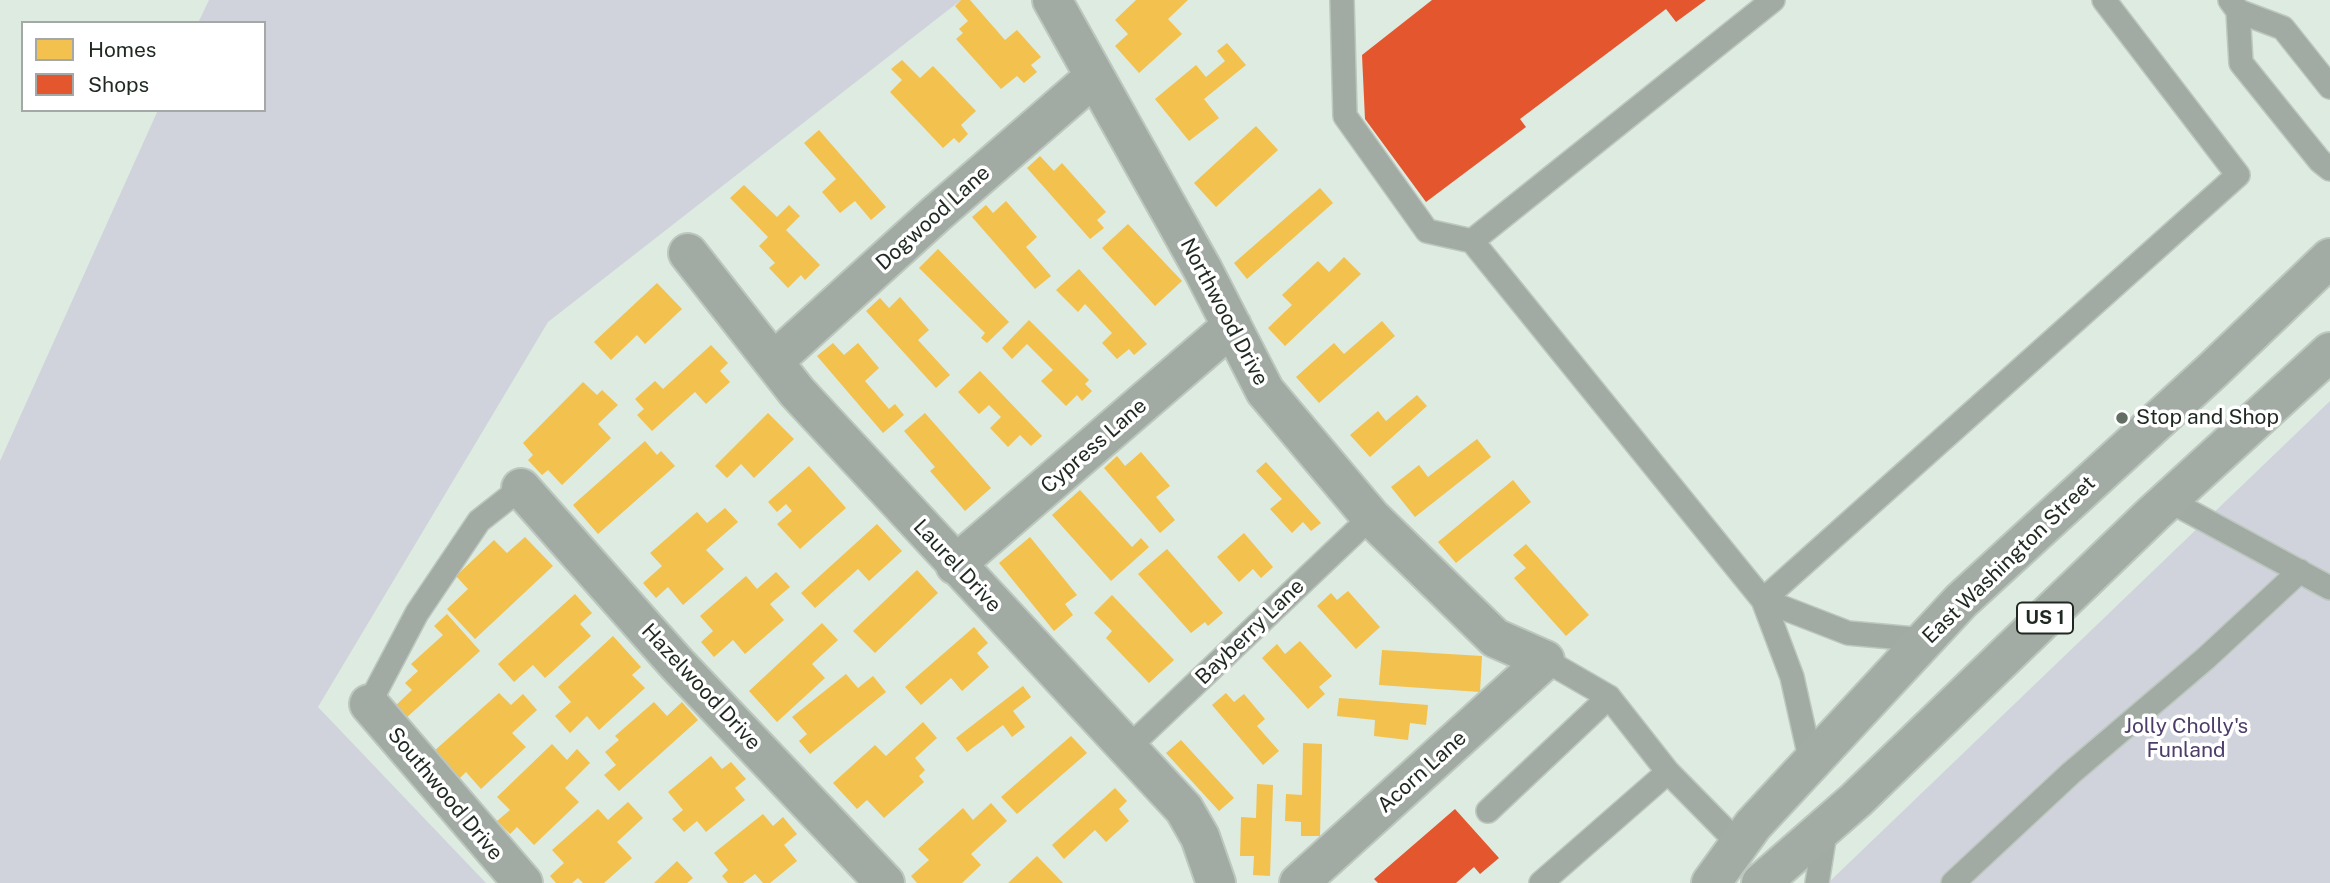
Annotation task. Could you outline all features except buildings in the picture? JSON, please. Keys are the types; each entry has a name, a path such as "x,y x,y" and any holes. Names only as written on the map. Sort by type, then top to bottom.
{"main road":[{"name":"East Washington Street","path":"1711,883 1739,844 1811,762 1961,601 2213,370 2330,258"},
{"name":"US 1","path":"1761,883 1827,826 2168,500 2330,352"}],"street":[{"name":"Northwood Drive","path":"1052,0 1232,326 1265,391 1371,517 1495,638 1545,660"},
{"name":"Dogwood Lane","path":"774,361 936,214 1094,77"},
{"name":"Laurel Drive","path":"688,253 797,391 955,565 1184,808 1200,837 1216,883"},
{"name":"Cypress Lane","path":"955,565 1232,326"},
{"name":"Hazelwood Drive","path":"521,488 677,664 885,883"},
{"name":"Acorn Lane","path":"1299,883 1545,660"},
{"name":"Southwood Drive","path":"369,704 523,883"}],"lane":[{"path":"1342,0 1345,116 1427,231 1472,241 1763,600 1791,677 1811,762"},
{"path":"1472,241 1773,0"},
{"path":"1763,600 2238,175 2104,0"},
{"path":"2234,6 2283,28 2330,87"},
{"path":"2234,6 2241,63 2330,169"},
{"path":"369,704 417,613 479,521 521,488"},
{"path":"2168,500 2330,588"},
{"name":"Bayberry Lane","path":"1129,747 1371,517"},
{"path":"1953,883 2071,773 2206,658 2300,571"},
{"path":"1763,600 1848,633 1925,640"},
{"path":"1545,660 1609,697 1668,772 1739,844"},
{"path":"1488,811 1609,697"},
{"path":"1541,883 1668,772"},
{"path":"1817,883 1827,826"}],"green space":[{"path":"209,0 961,0 548,322 318,707 486,883 0,883 0,461 157,112 266,112 266,21 199,21"},
{"name":"Jolly Cholly's Funland","path":"2330,401 2330,883 1828,883"}],"place":[{"name":"Stop and Shop","path":"2122,418"}]}
